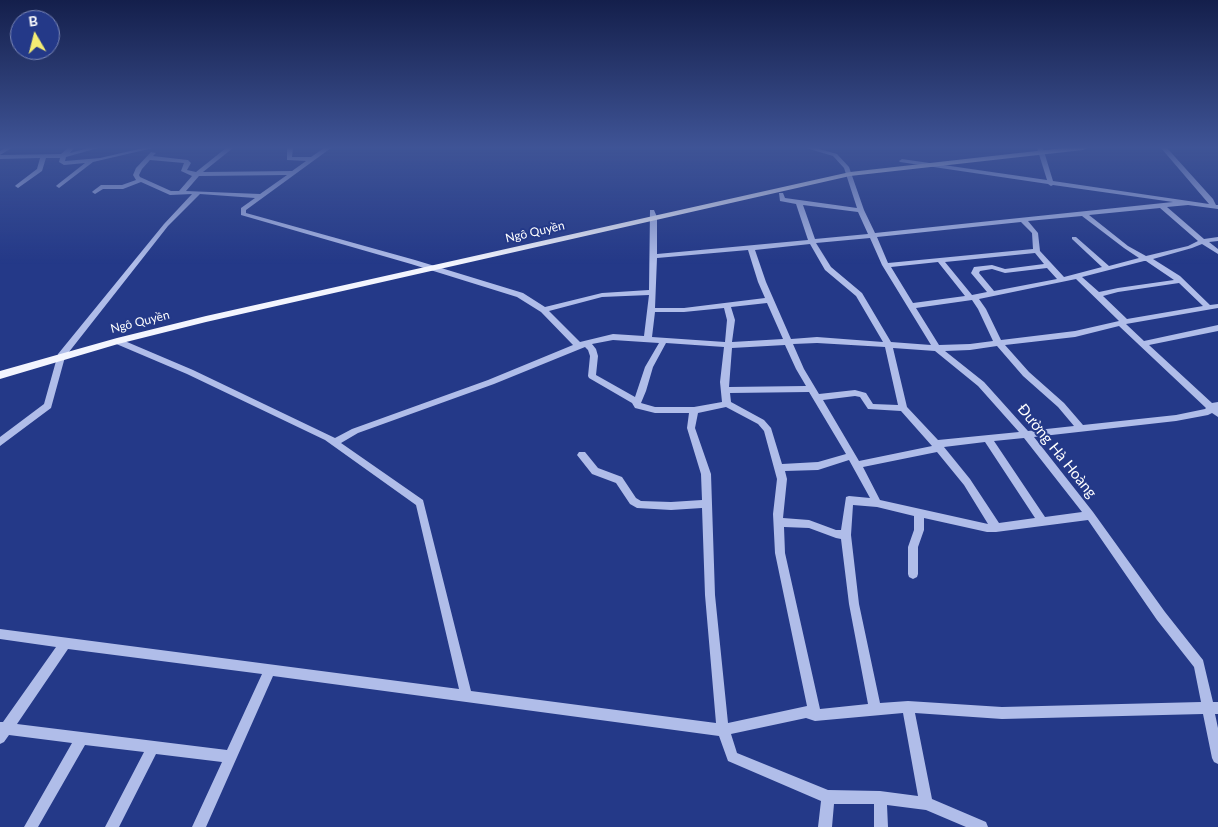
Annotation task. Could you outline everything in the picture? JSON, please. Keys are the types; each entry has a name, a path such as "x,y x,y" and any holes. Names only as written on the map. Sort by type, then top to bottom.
{"main road":[{"name":"Ngô Quyền","path":"0,368 67,347 420,264 777,187"},
{"name":"Ngô Quyền","path":"0,375 60,356 117,341 653,214"}],"street":[{"path":"95,192 101,187 124,187"},
{"path":"156,187 170,193 198,192 261,196"},
{"path":"180,193 185,187"},
{"path":"274,187 243,209 242,214 420,264 520,295 544,310 593,352 592,376 637,402 638,406 655,410 694,410 727,404 754,417 768,430 782,479 779,500 780,553 815,715"},
{"name":"Đường Hà Hoàng","path":"853,187 861,210 886,264 937,348 981,384 1027,435 1090,514 1161,616 1199,664 1213,708 1218,758"},
{"path":"1069,187 1216,207"},
{"path":"1199,187 1216,207"},
{"path":"0,442 48,406 60,356 166,226 198,192"},
{"path":"782,194 782,200 861,210"},
{"path":"799,203 812,241 830,272 859,295 888,344 903,408 938,446 967,482 996,528"},
{"path":"653,256 750,248 1186,203"},
{"path":"1162,206 1218,252"},
{"path":"648,340 652,292 653,214"},
{"path":"1084,214 1126,247 1180,281 1218,314"},
{"path":"1023,220 1036,233 1037,251 1062,280"},
{"path":"1074,238 1107,268"},
{"path":"911,306 972,298 1062,280 1190,247 1203,241 1218,240"},
{"path":"750,248 800,369 855,461 877,503"},
{"path":"886,264 1037,251"},
{"path":"940,260 982,309 990,330 999,344 1020,368 1061,405 1082,429"},
{"path":"992,294 976,273 977,269 992,267 1005,270 1050,265"},
{"path":"778,468 818,466 988,439 1176,418 1216,409 1143,344 1077,276"},
{"path":"1098,296 1118,290 1180,281"},
{"path":"544,310 602,295 652,292"},
{"path":"651,310 675,311 770,300"},
{"path":"727,305 731,320 730,345 724,382 727,404"},
{"path":"335,442 355,431 491,382 582,344 613,337 663,342 730,345 817,340 937,348 999,344 1075,334 1123,323 1212,307"},
{"path":"1143,344 1214,329 1218,338"},
{"path":"117,341 190,372 335,442 420,503 466,696"},
{"path":"637,402 648,367 663,342"},
{"path":"726,390 810,388"},
{"path":"816,398 860,393 871,407 903,408"},
{"path":"694,410 691,428 706,474 710,594 723,730 732,757 828,797 880,798 926,803 981,827"},
{"path":"988,439 1042,521"},
{"path":"582,454 595,471 619,480 633,501 640,505 708,504"},
{"path":"875,708 854,604 846,535 849,500 877,503 987,528 1090,514"},
{"path":"912,574 913,547 920,526 920,512"},
{"path":"780,522 809,524 836,534 846,535"},
{"path":"0,634 723,730 806,712 815,715 875,708 908,707 1002,713 1213,708"},
{"path":"2,731 65,643"},
{"path":"199,827 270,670"},
{"path":"908,707 926,803"},
{"path":"2,731 82,738 231,757"},
{"path":"31,827 82,738"},
{"path":"112,827 153,747"},
{"path":"825,827 828,797"},
{"path":"880,798 881,827"}]}
